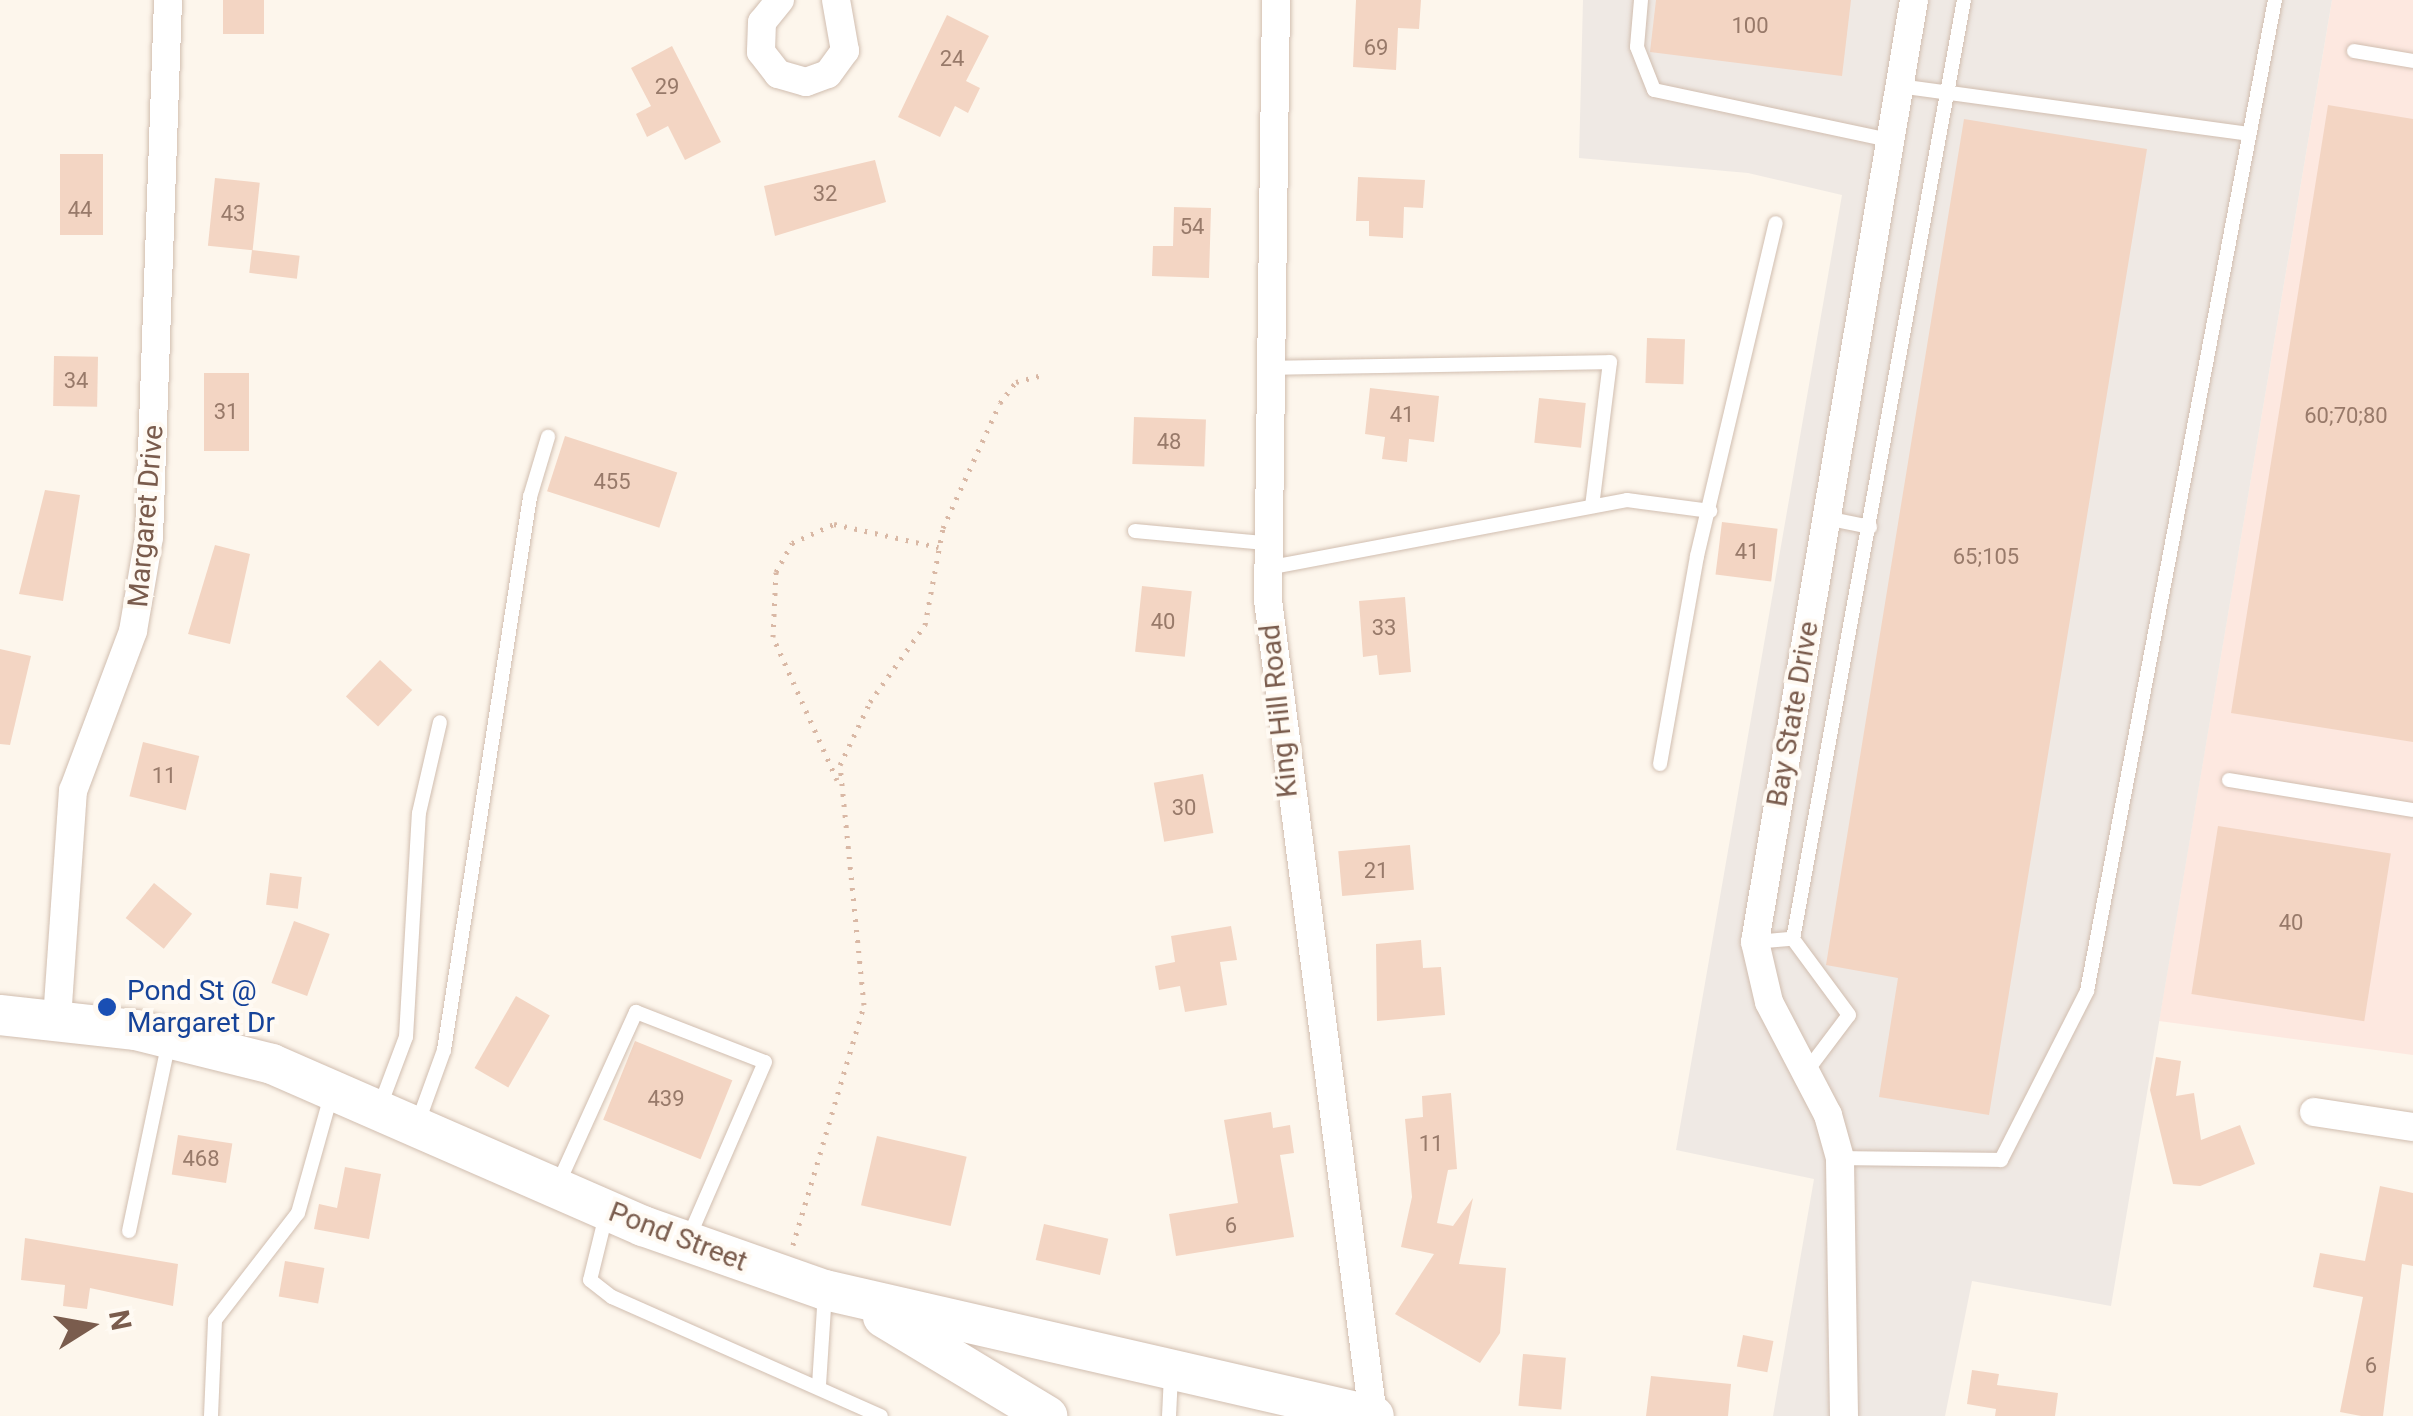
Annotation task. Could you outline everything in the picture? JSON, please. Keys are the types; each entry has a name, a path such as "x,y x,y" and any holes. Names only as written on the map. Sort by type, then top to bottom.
{"main road":[{"name":"Pond Street","path":"0,1015 57,1019 170,1036 335,1086 607,1210 687,1243 825,1290 1373,1416"},
{"path":"825,1290 1047,1416"}],"street":[{"name":"Margaret Drive","path":"57,1019 73,791 133,632 149,537 168,0"},
{"path":"780,0 762,22 761,52 778,74 806,82 828,74 845,51 836,0"},
{"name":"King Hill Road","path":"1276,0 1266,556 1287,790 1373,1416"},
{"name":"Bay State Drive","path":"1844,1416 1840,1158 1806,1072 1768,1002 1756,942 1914,0"},
{"path":"2314,1112 2413,1127"}],"lane":[{"path":"1641,0 1646,77 1670,96 1890,140"},
{"path":"1806,1072 1848,1014 1792,939 1951,93 1964,0"},
{"path":"1840,1158 2001,1160 2087,991 2274,0"},
{"path":"2354,51 2413,60"},
{"path":"1900,86 2249,134"},
{"path":"1660,764 1710,511 1776,223"},
{"path":"1268,368 1610,362 1592,506"},
{"path":"417,1123 444,1050 548,437"},
{"path":"1135,531 1266,556 1644,500 1710,511"},
{"path":"1826,518 1870,528"},
{"path":"380,1106 406,1036 419,813 440,722"},
{"path":"2228,780 2413,810"},
{"path":"1756,942 1792,939"},
{"path":"556,1187 636,1012 766,1062 687,1243"},
{"path":"129,1231 170,1036"},
{"path":"210,1416 215,1320 298,1213 335,1086"},
{"path":"607,1210 590,1280 881,1416"},
{"path":"819,1386 825,1290"},
{"path":"1169,1416 1172,1370"}],"path":[{"path":"838,783 861,718 926,625 938,546 1000,404 1016,382 1046,374"},
{"path":"782,1276 864,1006 838,783 773,637 776,572 792,543 834,524 938,546"}],"shaded area":[{"path":"1583,0 2332,0 2111,1306 1972,1281 1945,1416 1773,1416 1814,1179 1676,1150 1842,195 1748,173 1579,158"},
{"path":"2332,0 2413,0 2413,1055 2159,1021"}],"building":[{"path":"223,0 264,0 264,34 223,34"},
{"path":"1356,0 1421,0 1419,29 1398,28 1396,70 1353,67"},
{"path":"1656,0 1851,0 1842,76 1650,52"},
{"path":"947,15 989,36 966,81 980,88 968,113 955,106 940,137 898,117"},
{"path":"672,46 721,142 685,160 668,126 647,137 636,114 651,106 631,68"},
{"path":"2328,105 2413,119 2413,742 2231,713"},
{"path":"1964,119 2147,149 1989,1115 1879,1097 1898,978 1826,965"},
{"path":"60,154 103,154 103,235 60,235"},
{"path":"875,160 886,202 775,236 764,186"},
{"path":"1358,177 1425,180 1423,208 1404,207 1403,238 1369,236 1369,221 1356,221"},
{"path":"215,178 260,183 253,250 208,246"},
{"path":"1174,207 1211,208 1209,278 1152,276 1153,246 1173,246"},
{"path":"252,250 300,256 297,279 249,273"},
{"path":"1647,338 1685,339 1683,384 1645,383"},
{"path":"54,356 98,357 97,407 53,406"},
{"path":"204,373 249,373 249,451 204,451"},
{"path":"1370,388 1439,396 1434,442 1409,439 1407,462 1382,459 1385,437 1365,434"},
{"path":"1539,398 1586,403 1581,448 1534,443"},
{"path":"1134,417 1206,420 1204,466 1132,464"},
{"path":"565,436 677,472 659,528 547,491"},
{"path":"45,490 80,495 63,601 19,594"},
{"path":"1722,522 1778,529 1771,581 1716,575"},
{"path":"215,545 250,554 230,644 188,634"},
{"path":"1142,586 1192,591 1185,657 1135,652"},
{"path":"1405,597 1411,672 1379,675 1377,655 1363,657 1359,601"},
{"path":"0,649 31,656 10,745 0,744"},
{"path":"380,660 412,690 378,727 346,697"},
{"path":"143,742 199,756 186,810 129,796"},
{"path":"1203,774 1213,833 1164,842 1154,783"},
{"path":"2218,826 2391,853 2364,1021 2191,994"},
{"path":"1410,845 1414,890 1342,896 1338,851"},
{"path":"270,873 302,877 298,909 266,905"},
{"path":"154,883 192,914 164,949 126,918"},
{"path":"294,921 330,934 307,996 271,983"},
{"path":"1231,926 1237,960 1220,962 1227,1005 1185,1012 1180,986 1159,990 1155,966 1175,962 1171,936"},
{"path":"1421,940 1423,968 1441,967 1445,1015 1377,1021 1376,944"},
{"path":"516,996 550,1016 508,1087 475,1068"},
{"path":"635,1041 732,1080 701,1159 603,1120"},
{"path":"2156,1057 2181,1061 2176,1096 2194,1093 2201,1140 2240,1125 2255,1164 2200,1186 2173,1184 2150,1090"},
{"path":"1451,1093 1457,1169 1448,1170 1437,1223 1453,1226 1473,1198 1459,1264 1506,1268 1500,1333 1480,1363 1395,1314 1434,1254 1401,1247 1412,1197 1405,1119 1423,1117 1422,1096"},
{"path":"1271,1112 1273,1128 1290,1125 1294,1153 1280,1155 1294,1237 1176,1256 1169,1214 1238,1203 1224,1120"},
{"path":"178,1135 232,1144 226,1183 172,1175"},
{"path":"877,1136 967,1157 951,1226 861,1205"},
{"path":"345,1167 381,1174 369,1239 314,1229 319,1204 337,1208"},
{"path":"2380,1186 2413,1193 2413,1266 2402,1264 2383,1416 2361,1416 2340,1412 2363,1297 2313,1287 2320,1253 2365,1261"},
{"path":"1044,1224 1108,1239 1100,1275 1036,1260"},
{"path":"25,1238 178,1264 173,1306 90,1288 87,1309 63,1306 65,1285 21,1280"},
{"path":"285,1261 324,1268 318,1303 279,1296"},
{"path":"1743,1335 1773,1341 1767,1372 1737,1366"},
{"path":"1523,1354 1566,1358 1561,1410 1518,1406"},
{"path":"1972,1370 1999,1374 1997,1385 2058,1393 2055,1416 1995,1416 1996,1409 1967,1404"},
{"path":"1651,1376 1731,1384 1728,1416 1646,1416"}],"place":[{"name":"Pond St @ Margaret Dr","path":"107,1007"}]}
